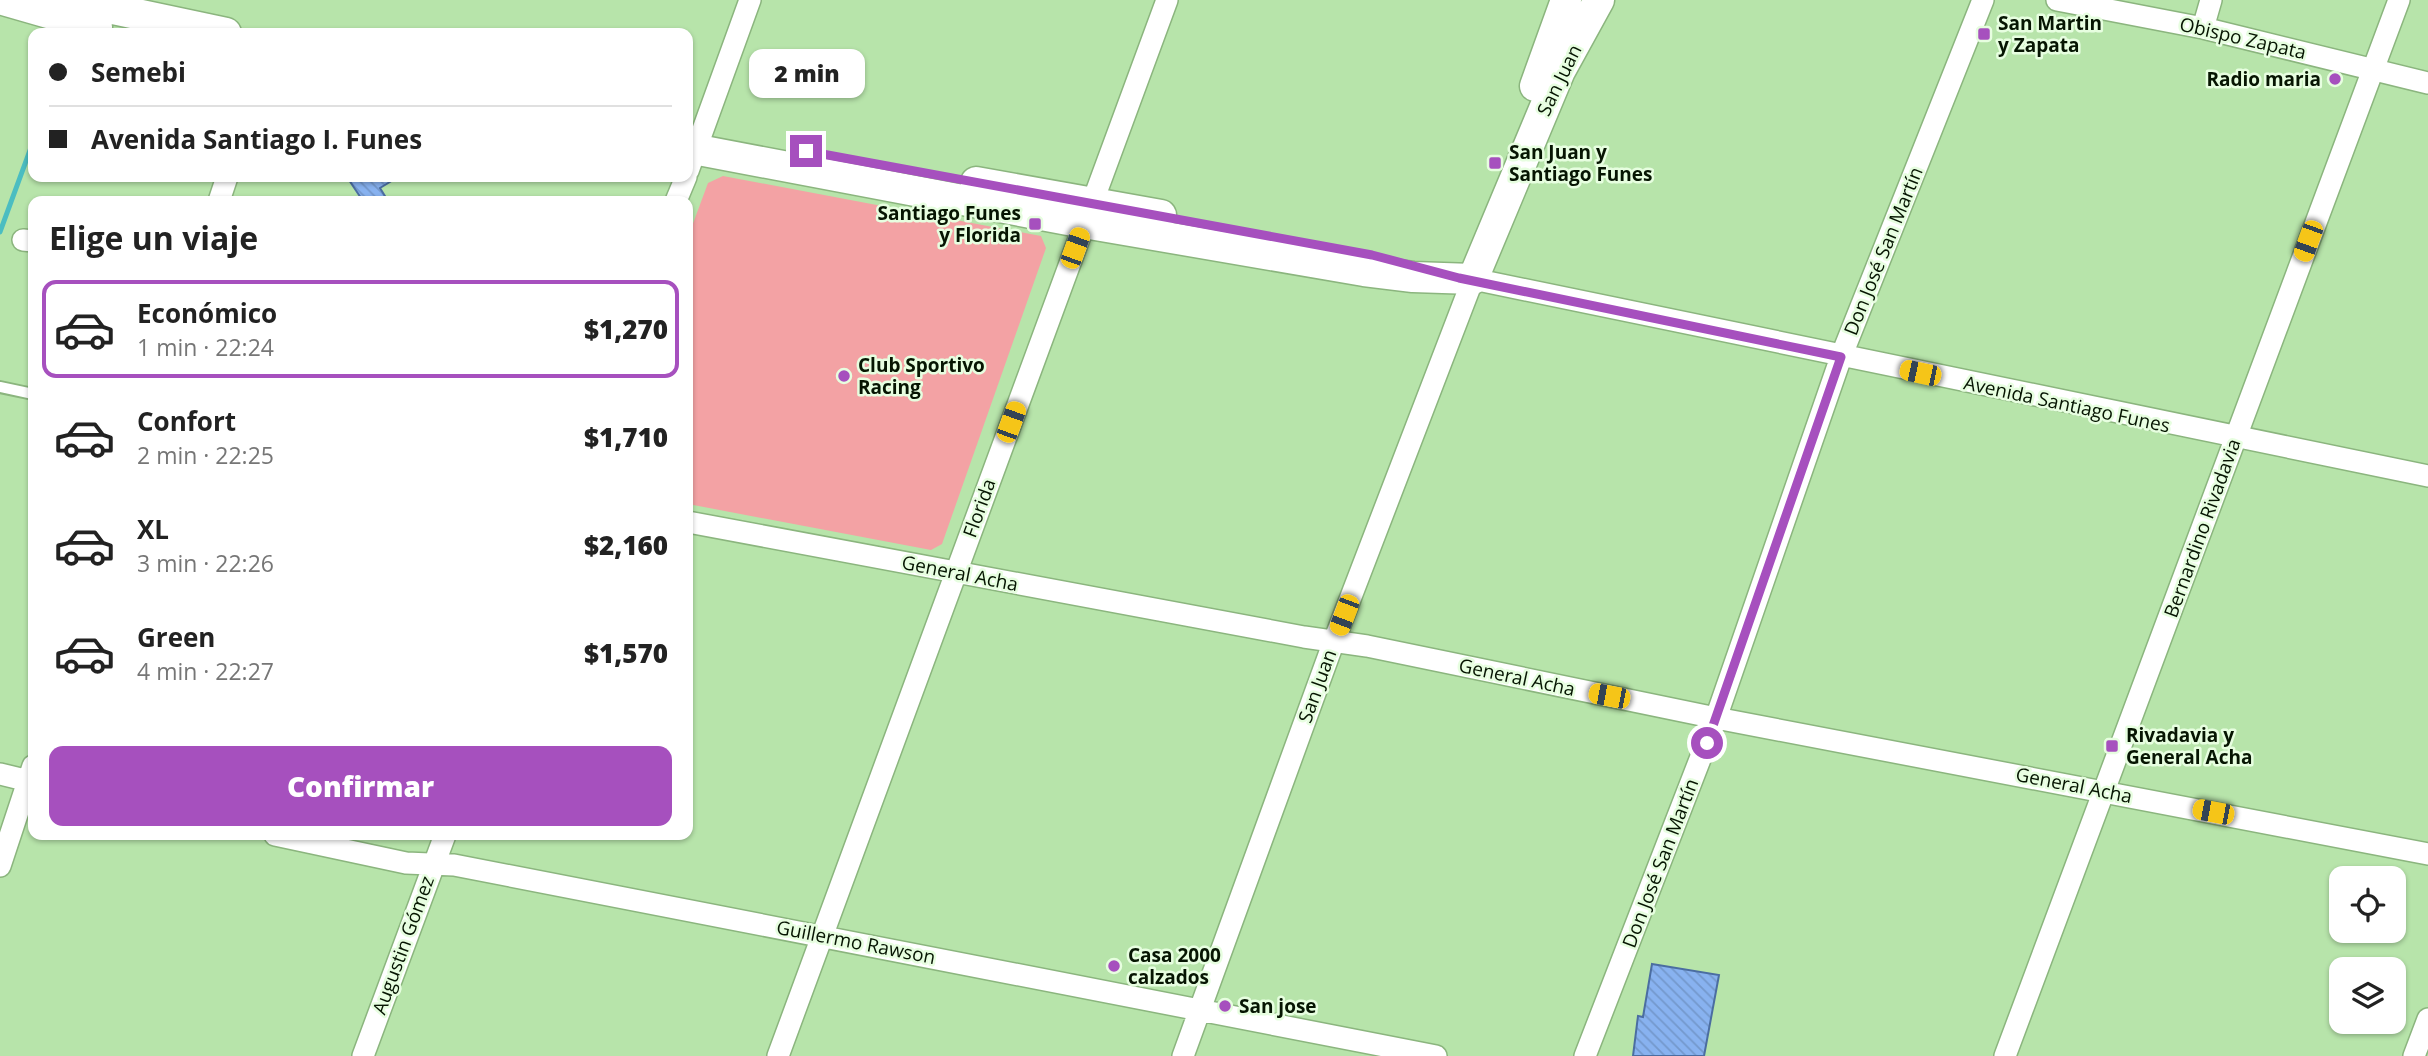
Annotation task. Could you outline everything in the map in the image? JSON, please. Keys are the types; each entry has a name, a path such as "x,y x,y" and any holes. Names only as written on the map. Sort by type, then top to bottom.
{"main road":[{"path":"4,0 108,28"},
{"path":"71,0 203,28"},
{"name":"San Juan","path":"1466,279 1566,0"},
{"name":"San Juan","path":"1466,279 1560,71 1599,0"},
{"path":"693,151 1088,212 1364,271 1413,277 1466,279"}],"street":[{"path":"693,146 750,0"},
{"name":"Florida","path":"778,1056 1167,0"},
{"name":"Don José San Martín","path":"1585,1056 1716,718 1841,357 1983,0"},
{"name":"Obispo Zapata","path":"2057,0 2203,28 2428,83"},
{"path":"2203,28 2211,0"},
{"name":"Bernardino Rivadavia","path":"2005,1056 2399,0"},
{"name":"Avenida Santiago Funes","path":"1466,279 2428,476"},
{"name":"San Juan","path":"1183,1056 1466,279"},
{"name":"General Acha","path":"693,523 1367,646 1716,718 2428,854"},
{"path":"0,774 28,776"},
{"path":"0,866 28,787"},
{"name":"Guillermo Rawson","path":"298,840 406,863 433,863 822,935 1436,1056"},
{"name":"Augustin Gómez","path":"363,1056 443,840"},
{"path":"2414,1056 2428,1019"}],"lane":[{"path":"0,387 28,393"}],"shaded area":[{"name":"Club Sportivo Racing","path":"723,176 1041,236 1046,248 942,544 931,550 693,505 693,224 708,183"}],"building":[{"path":"350,182 390,182 380,188 385,196 360,196"},
{"path":"1652,964 1719,975 1704,1056 1633,1056 1638,1016 1643,1017"}],"waterway":[{"path":"0,232 28,156"}],"place":[{"name":"San Martin y Zapata","path":"1984,34"},
{"name":"Radio maria","path":"2335,79"},
{"name":"San Juan y Santiago Funes","path":"1495,163"},
{"name":"Santiago Funes y Florida","path":"1035,224"},
{"name":"Club Sportivo Racing","path":"844,376"},
{"name":"Rivadavia y General Acha","path":"2112,746"},
{"name":"Casa 2000 calzados","path":"1114,966"},
{"name":"San jose","path":"1225,1006"}],"route":[{"path":"806,151 1372,255 1459,278 1841,357 1707,743"}]}
